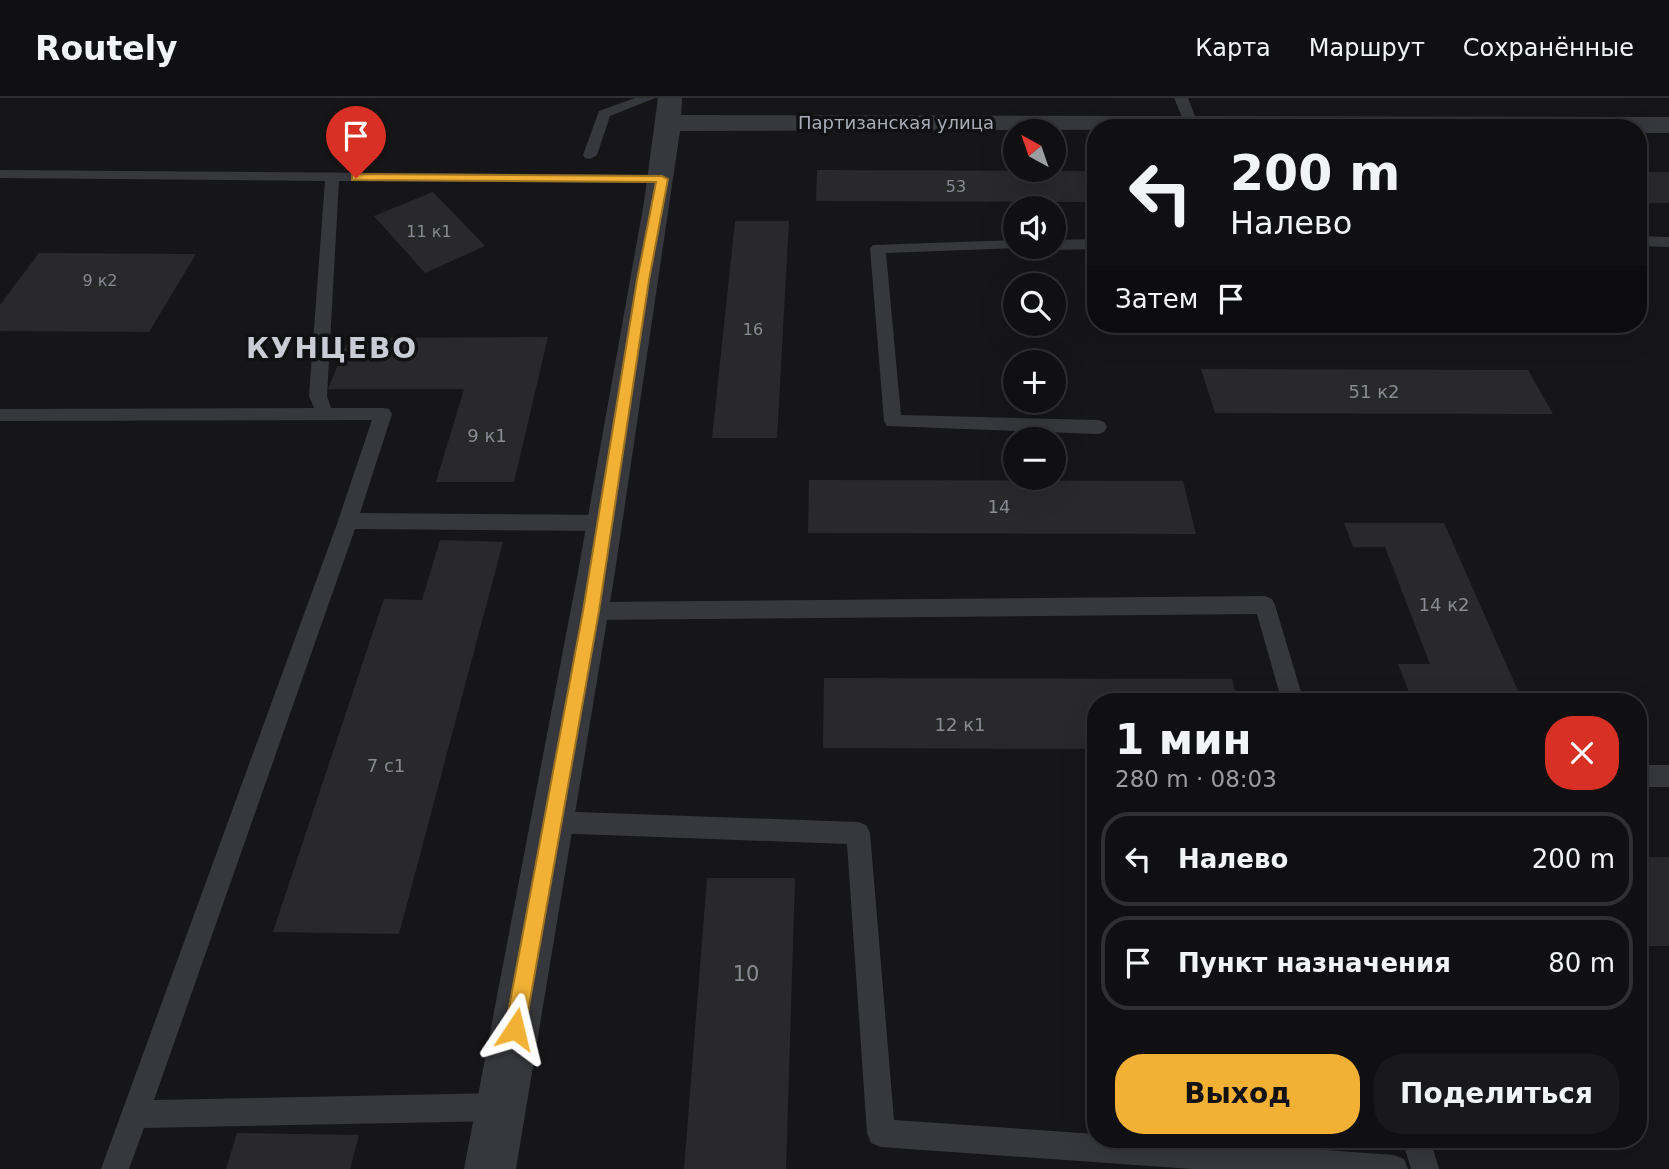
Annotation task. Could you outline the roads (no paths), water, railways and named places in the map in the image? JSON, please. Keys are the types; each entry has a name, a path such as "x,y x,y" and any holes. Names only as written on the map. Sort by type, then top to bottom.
{"street":[{"name":"Партизанская улица","path":"662,106 1087,124"},
{"path":"490,1169 591,611 643,280 662,179 662,106"},
{"name":"Партизанская улица","path":"1647,125 1669,125"}],"lane":[{"path":"1181,98 1189,119"},
{"path":"590,155 604,114 662,106"},
{"path":"0,174 662,179"},
{"path":"325,414 318,396 332,178"},
{"path":"1647,242 1669,242"},
{"path":"1066,245 1087,244"},
{"path":"1003,245 878,248 893,421 1098,427"},
{"path":"0,415 383,414 348,521 115,1169"},
{"path":"348,521 606,523"},
{"path":"591,611 1265,605 1290,693"},
{"path":"1647,776 1669,776"},
{"path":"551,822 858,833 881,1133 1087,1147"},
{"path":"135,1114 501,1107"},
{"path":"1095,1148 1394,1169"},
{"path":"1419,1148 1425,1169"}],"district":[{"name":"КУНЦЕВО","path":"332,348"}]}
